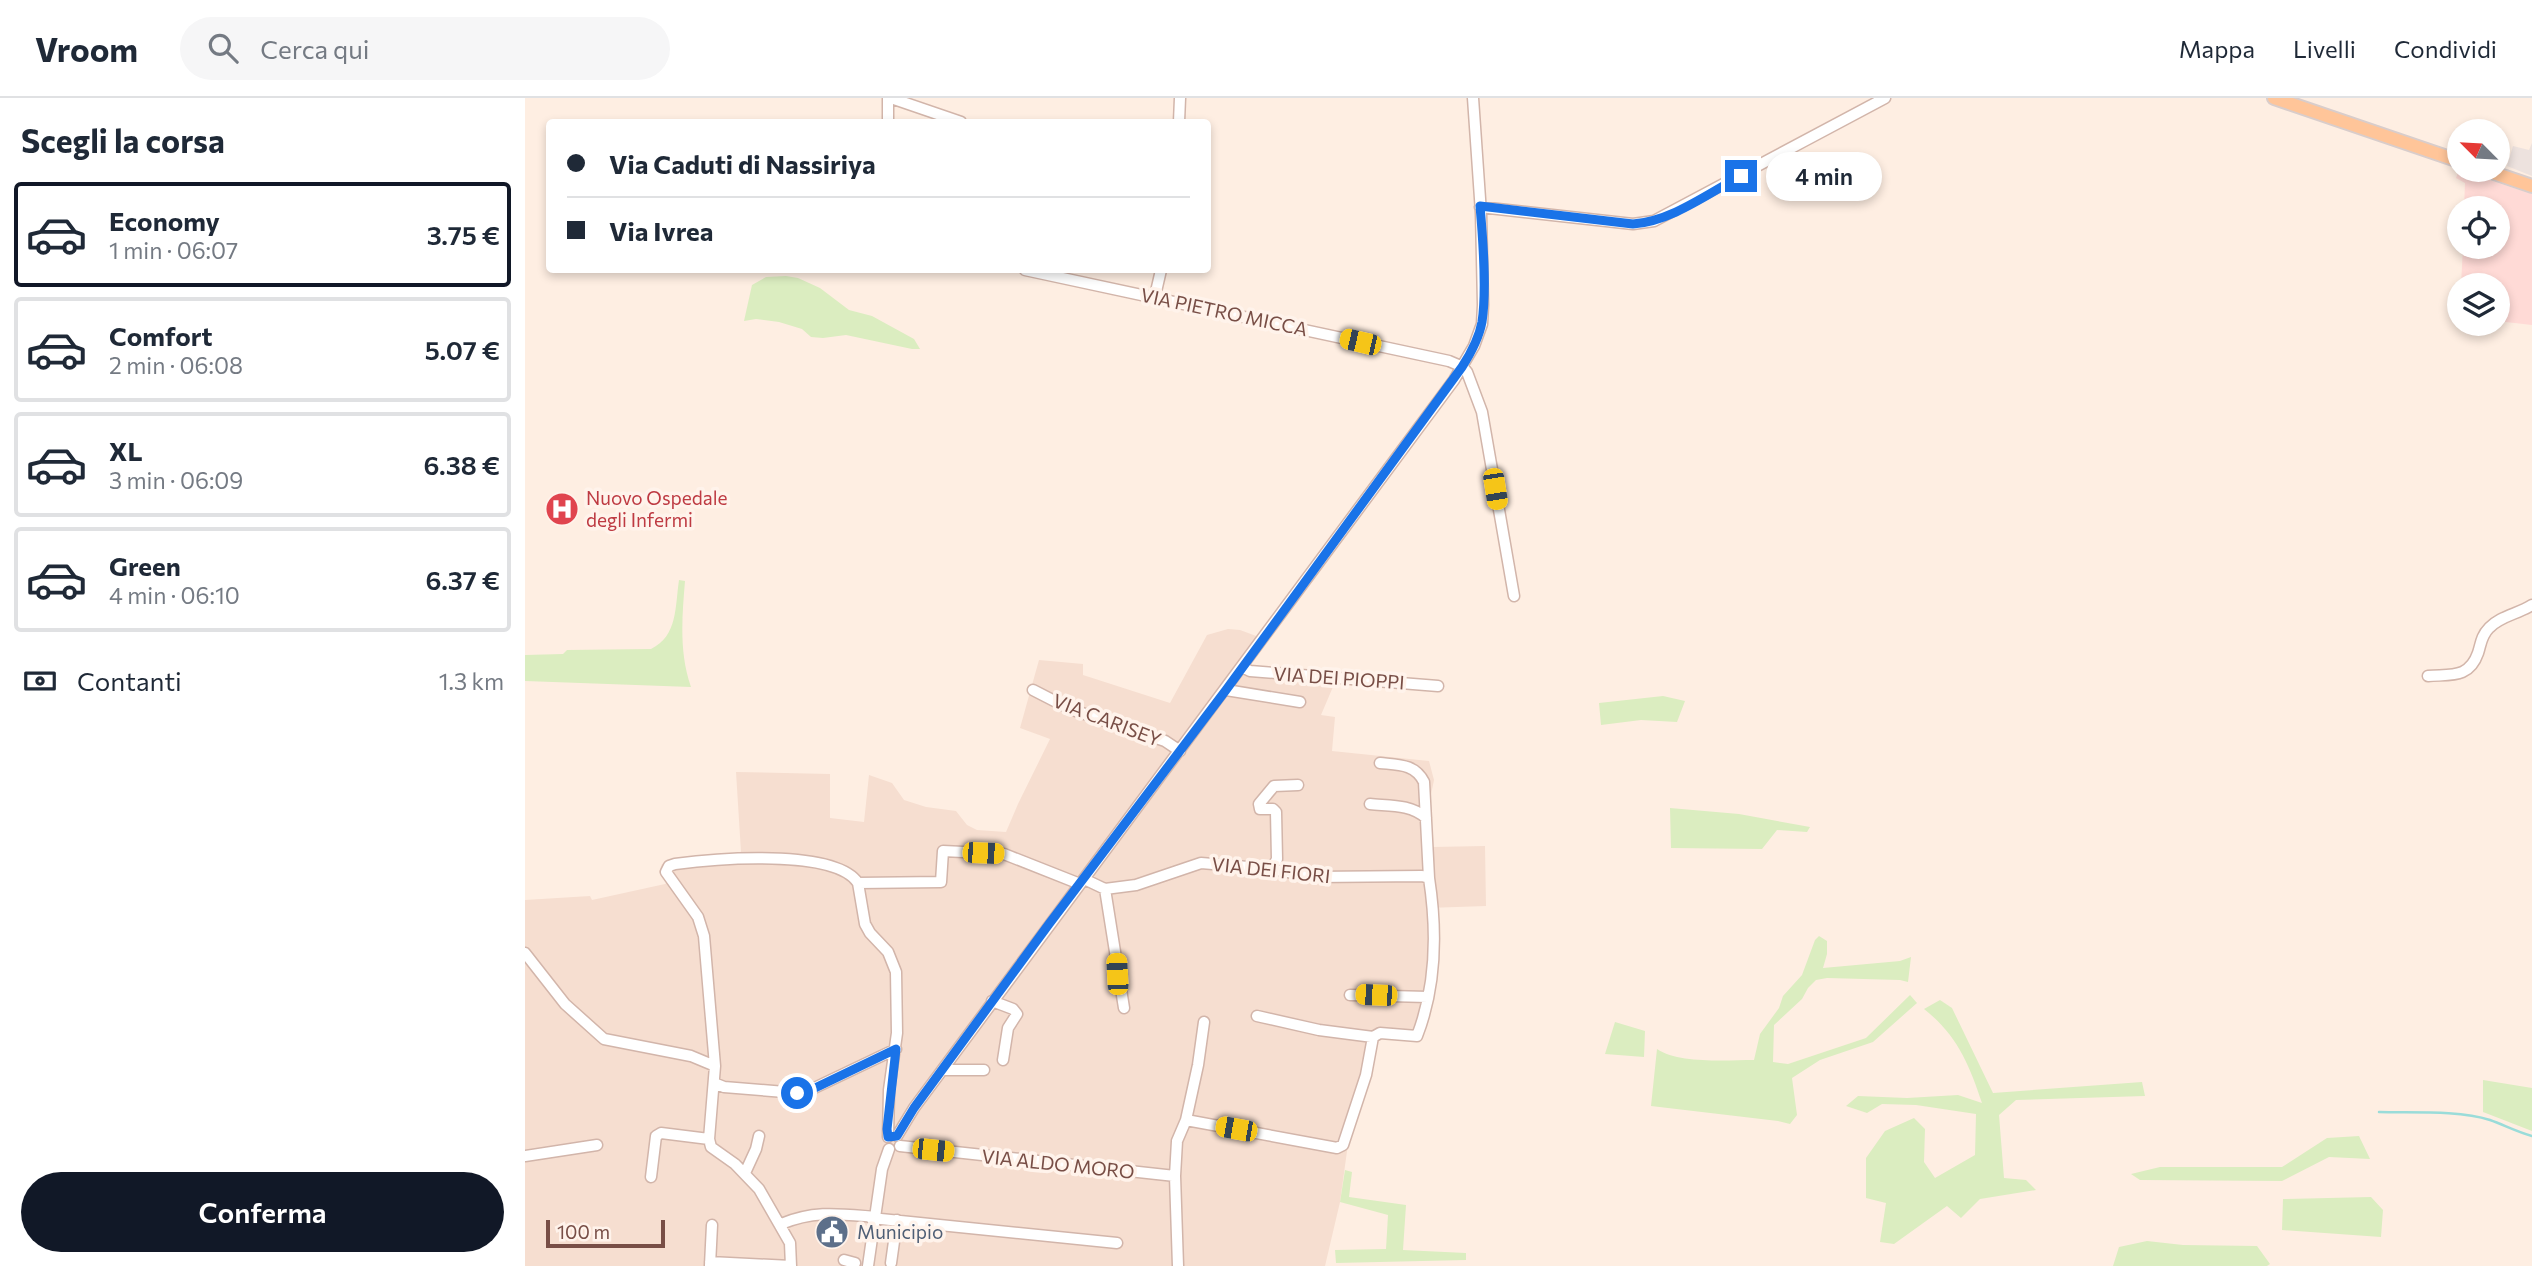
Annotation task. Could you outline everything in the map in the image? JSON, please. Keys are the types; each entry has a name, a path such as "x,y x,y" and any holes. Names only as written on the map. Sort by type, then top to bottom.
{"main road":[{"path":"2274,98 2447,157"},
{"path":"2510,178 2532,186"}],"street":[{"path":"888,119 889,98 952,119"},
{"path":"1179,119 1180,98"},
{"path":"843,1260 864,1264 882,1169 889,1149 886,1144 895,1139 914,1108 992,1001 1226,690 1462,367 1474,346 1482,324 1483,305 1473,98"},
{"path":"1480,206 1633,224 1654,221 1878,99"},
{"name":"VIA PIETRO MICCA","path":"1040,273 1450,361 1462,367"},
{"path":"1155,296 1160,273"},
{"path":"1462,367 1471,382 1482,412 1514,596"},
{"path":"2428,676 2459,674 2470,668 2479,652 2482,636 2490,627 2532,605"},
{"name":"VIA DEI PIOPPI","path":"1242,667 1250,671 1438,686"},
{"name":"VIA CARISEY","path":"1033,690 1070,709 1165,741 1180,751"},
{"path":"1226,690 1300,702"},
{"path":"1257,1016 1319,1030 1373,1037 1380,1033 1417,1037 1429,997 1434,921 1424,782 1420,773 1411,767 1380,763"},
{"path":"1272,869 1277,859 1276,812 1273,809 1260,809 1259,804 1275,786 1298,785"},
{"path":"1370,804 1407,807 1418,810 1426,818"},
{"path":"858,883 941,882 943,851 1004,854 1105,889 1124,1008"},
{"path":"712,1225 710,1264 791,1266 790,1243 759,1189 745,1173 711,1147 709,1139 715,1066 704,936 698,916 666,872 669,866 713,859 779,859 847,872 858,883 865,924 888,952 896,972 896,1049 889,1090 895,1139"},
{"name":"VIA DEI FIORI","path":"1105,889 1151,881 1201,863 1272,869 1315,877 1429,878"},
{"path":"525,953 565,1004 604,1039 691,1056 715,1066"},
{"path":"1350,995 1429,997"},
{"path":"992,1001 1013,1009 1017,1014 1008,1028 1003,1060"},
{"path":"1178,1266 1175,1176 1177,1141 1186,1120 1204,1022"},
{"path":"1186,1120 1338,1148 1343,1145 1366,1074 1373,1037"},
{"path":"714,1083 725,1087 797,1093 815,1088 896,1049"},
{"path":"942,1070 984,1070"},
{"path":"651,1177 656,1136 661,1133 709,1139"},
{"path":"745,1173 757,1149 759,1136"},
{"name":"VIA ALDO MORO","path":"895,1139 1175,1176"},
{"path":"525,1156 597,1145"},
{"path":"781,1224 799,1217 831,1213 1117,1243"},
{"path":"891,1263 897,1220"}],"shaded area":[{"path":"2532,143 2532,176 2510,167 2513,146 2529,150"},
{"path":"2496,182 2532,194 2532,325 2510,322 2510,273 2462,273 2462,259 2510,259 2510,196 2464,196 2465,183"},
{"path":"1228,629 1240,630 1267,640 1250,664 1253,668 1338,675 1321,715 1335,717 1332,751 1429,761 1434,780 1429,804 1432,847 1485,846 1486,906 1427,908 1428,967 1425,1008 1415,1034 1411,1041 1388,1036 1375,1041 1348,1144 1340,1202 1325,1266 525,1266 525,900 590,896 592,900 665,884 668,882 659,872 662,864 741,852 736,772 830,774 830,818 864,822 869,775 892,783 904,800 926,807 956,811 967,825 977,830 1006,832 1050,739 1020,728 1039,660 1083,664 1083,675 1170,703 1207,635"}],"green space":[{"path":"766,277 798,278 820,288 849,310 872,316 914,339 920,349 846,335 811,337 802,329 779,322 756,319 744,321 752,285"},
{"path":"679,580 685,581 683,648 691,687 525,681 525,655 563,654 567,650 651,649 660,643 671,628"},
{"path":"1663,696 1685,701 1677,722 1641,720 1601,725 1599,703"},
{"path":"1670,808 1739,814 1810,827 1807,832 1777,830 1762,849 1671,848"},
{"path":"1819,936 1827,941 1823,968 1900,961 1911,957 1908,982 1827,978 1816,980 1802,999 1774,1025 1773,1062 1788,1064 1866,1038 1910,995 1917,1003 1873,1042 1820,1060 1792,1078 1797,1115 1790,1124 1651,1106 1657,1049 1666,1054 1690,1059 1754,1060 1760,1034 1779,1008 1783,996 1802,975"},
{"path":"1940,1000 1952,1008 1993,1093 2142,1082 2145,1096 2016,1100 1999,1115 2004,1178 2026,1180 2036,1190 1980,1199 1961,1218 1947,1206 1894,1244 1880,1242 1886,1203 1866,1198 1866,1158 1885,1131 1914,1118 1925,1129 1924,1162 1935,1178 1975,1155 1976,1114 1916,1105 1882,1104 1867,1113 1846,1106 1858,1096 1907,1098 1958,1095 1982,1103 1961,1051 1945,1029 1924,1009"},
{"path":"1615,1022 1645,1031 1644,1057 1605,1054"},
{"path":"2483,1080 2532,1088 2532,1131 2483,1112"},
{"path":"2359,1136 2370,1159 2329,1157 2282,1181 2140,1180 2131,1174 2160,1167 2282,1167 2327,1138"},
{"path":"1345,1170 1352,1172 1349,1197 1406,1205 1403,1250 1466,1253 1466,1260 1336,1263 1335,1250 1386,1249 1388,1215 1340,1202"},
{"path":"2371,1197 2383,1210 2381,1237 2282,1230 2283,1199"},
{"path":"2147,1241 2183,1245 2257,1246 2270,1264 2113,1266 2119,1247"}],"waterway":[{"path":"2379,1112 2477,1117 2532,1136"}],"place":[{"name":"Nuovo Ospedale degli Infermi","path":"562,509"},
{"name":"Municipio","path":"832,1232"}],"route":[{"path":"797,1093 815,1088 896,1049 889,1090 887,1129 888,1137 897,1136 914,1108 1049,924 1226,690 1454,380 1474,346 1482,324 1480,206 1643,223 1671,214 1741,176"}]}
